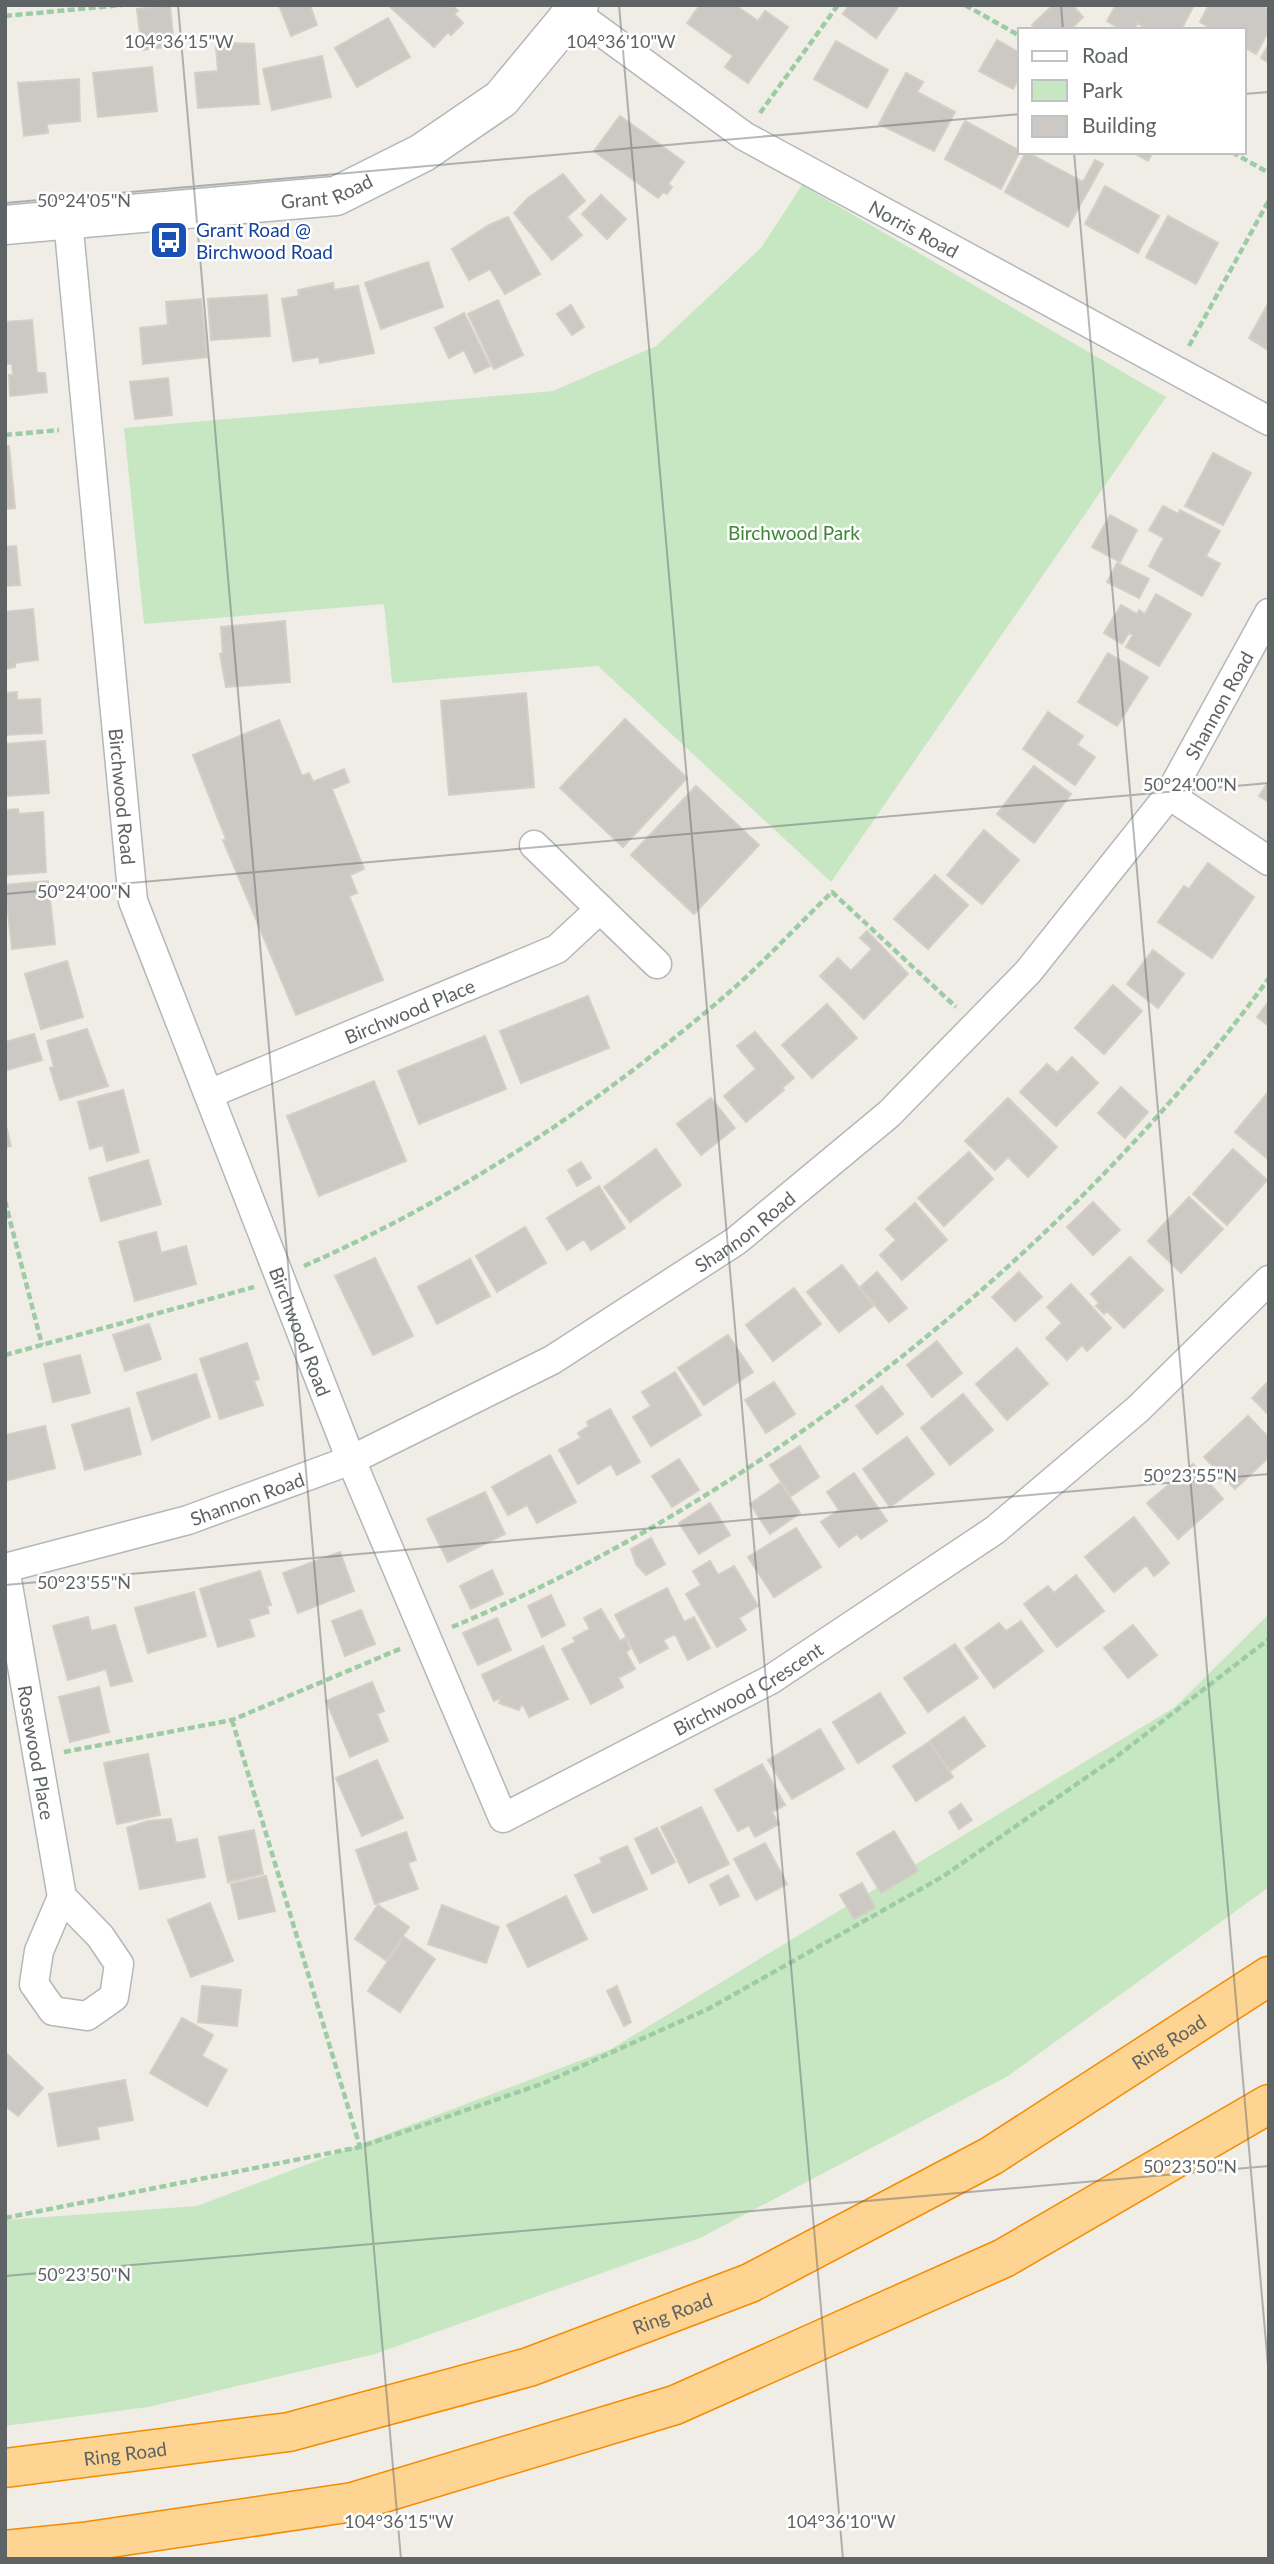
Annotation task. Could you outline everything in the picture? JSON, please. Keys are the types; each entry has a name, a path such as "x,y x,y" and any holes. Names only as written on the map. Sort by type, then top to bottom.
{"highway":[{"name":"Ring Road","path":"5,2468 289,2432 528,2367 737,2288 991,2156 1269,1976"},
{"path":"5,2550 83,2542 353,2502 675,2405 1004,2258 1269,2104"}],"street":[{"name":"Norris Road","path":"577,8 744,136 1269,421"},
{"name":"Grant Road","path":"5,225 336,196 422,153 501,99 577,8"},
{"name":"Birchwood Road","path":"68,220 134,901 351,1460"},
{"name":"Shannon Road","path":"5,1568 188,1520 351,1460 552,1360 736,1241 890,1114 1028,972 1169,795 1269,613"},
{"path":"1169,795 1269,861"},
{"path":"534,845 657,964"},
{"name":"Birchwood Place","path":"209,1094 556,949 600,909"},
{"name":"Birchwood Crescent","path":"351,1460 503,1818 770,1680 995,1530 1138,1409 1269,1280"},
{"name":"Rosewood Place","path":"5,1568 62,1897"}],"path":[{"path":"5,16 122,5"},
{"path":"744,136 838,5"},
{"path":"965,5 1018,35"},
{"path":"1235,154 1269,173"},
{"path":"1175,371 1269,200"},
{"path":"5,435 88,428"},
{"path":"5,1355 246,1290 369,1235 474,1178 611,1088 728,994 832,892 976,1026"},
{"path":"38,1757 232,1720 509,1603 684,1510 816,1420 938,1327 1062,1215 1167,1107 1269,978"},
{"path":"5,1201 42,1345"},
{"path":"5,2218 360,2147 544,2083 710,2008 942,1877 1116,1757 1269,1639"},
{"path":"232,1720 360,2147"}],"green space":[{"name":"Birchwood Park","path":"802,185 1166,397 831,882 598,666 392,683 384,604 144,624 124,428 553,391 656,346 761,248"},
{"path":"1269,1614 1269,1887 1008,2076 700,2238 375,2354 148,2407 5,2426 5,2220 197,2206 611,2049 1175,1707"}],"building":[{"path":"170,5 174,46 142,50 137,9"},
{"path":"279,5 310,5 317,25 291,36"},
{"path":"388,5 452,5 458,11 454,14 463,23 451,35 448,32 434,47"},
{"path":"700,5 735,5 758,21 765,11 788,27 748,83 725,67 733,56 687,23"},
{"path":"849,5 898,7 876,38 843,14"},
{"path":"1053,5 1072,5 1083,17 1072,28 1035,28 1032,25"},
{"path":"1116,5 1193,7 1182,28 1146,28 1137,23 1135,28 1119,28 1107,21"},
{"path":"1209,5 1259,5 1269,10 1269,30 1256,54 1246,48 1246,28 1210,28 1200,22"},
{"path":"388,18 410,57 357,87 335,48"},
{"path":"997,40 1018,52 1018,80 1013,89 979,71"},
{"path":"836,41 888,70 867,108 814,79"},
{"path":"234,43 254,44 259,104 198,108 195,73 218,71 216,47"},
{"path":"1269,44 1269,63 1261,58"},
{"path":"322,56 331,97 272,110 263,69"},
{"path":"152,67 157,111 98,117 93,73"},
{"path":"906,73 923,82 917,92 955,112 934,151 879,124"},
{"path":"79,79 80,121 47,124 48,133 24,136 18,83"},
{"path":"620,116 684,162 668,184 672,187 667,194 663,192 658,198 594,151"},
{"path":"965,121 1018,150 1018,154 1001,189 945,159"},
{"path":"1025,154 1030,154 1083,182 1095,160 1103,164 1068,227 1005,192"},
{"path":"1136,154 1152,154 1148,161"},
{"path":"563,174 585,201 567,217 582,235 552,260 514,213 528,198"},
{"path":"1105,186 1159,216 1138,253 1085,224"},
{"path":"601,195 626,219 607,239 582,214"},
{"path":"1168,216 1218,243 1196,284 1146,257"},
{"path":"508,217 540,274 505,294 490,269 469,280 452,249 489,225"},
{"path":"428,262 443,307 381,329 365,283"},
{"path":"333,283 334,290 358,286 374,353 320,363 319,357 293,361 282,299 299,296 298,290"},
{"path":"267,295 270,336 211,340 208,299"},
{"path":"201,299 207,357 143,364 140,328 168,325 166,302"},
{"path":"498,300 523,355 494,369 468,314"},
{"path":"571,305 584,327 572,335 557,314"},
{"path":"1269,305 1269,351 1249,338"},
{"path":"464,313 490,366 475,373 464,350 449,358 435,328"},
{"path":"32,320 37,373 45,373 47,392 10,396 9,375 13,375 12,364 5,364 5,322"},
{"path":"168,378 172,415 135,419 130,382"},
{"path":"5,446 9,446 15,508 5,509"},
{"path":"1213,453 1251,473 1223,525 1185,506"},
{"path":"1163,506 1178,514 1180,510 1220,531 1206,556 1220,564 1202,596 1149,566 1164,538 1149,530"},
{"path":"1110,515 1137,530 1120,562 1092,547"},
{"path":"16,546 20,585 5,586 5,547"},
{"path":"1117,563 1149,579 1139,598 1107,582"},
{"path":"1156,594 1191,614 1159,666 1126,647 1133,635 1129,633 1122,644 1104,633 1121,605 1137,614 1139,610 1145,614"},
{"path":"33,609 38,660 15,663 15,667 5,669 5,612"},
{"path":"285,621 290,682 226,687 220,654 223,653 221,627"},
{"path":"1108,653 1148,677 1117,726 1078,702"},
{"path":"17,692 17,700 40,699 42,733 5,735 5,693"},
{"path":"526,693 534,787 449,795 441,701"},
{"path":"1048,712 1083,736 1077,745 1095,757 1075,785 1023,749"},
{"path":"625,719 687,778 623,847 560,788"},
{"path":"279,720 302,776 309,773 313,782 344,769 349,782 332,789 364,869 350,875 357,893 349,896 383,980 296,1015 223,840 226,839 193,755"},
{"path":"45,741 49,793 5,796 5,744"},
{"path":"1034,766 1071,794 1034,843 997,814"},
{"path":"1269,781 1269,802 1259,796"},
{"path":"696,786 759,845 694,914 631,855"},
{"path":"18,809 19,814 43,812 46,872 6,875 5,815 7,810"},
{"path":"984,830 1019,860 982,904 947,875"},
{"path":"1208,863 1254,897 1212,958 1158,922 1184,886 1189,889"},
{"path":"935,875 968,905 928,949 894,919"},
{"path":"48,881 55,944 12,949 5,885"},
{"path":"867,931 908,974 864,1019 820,976 838,958 851,971 872,949 860,938"},
{"path":"1153,950 1184,974 1158,1008 1127,984"},
{"path":"67,961 83,1017 41,1029 25,974"},
{"path":"1113,985 1142,1011 1104,1054 1075,1028"},
{"path":"588,996 609,1048 521,1083 500,1031"},
{"path":"1269,1001 1269,1026 1257,1017"},
{"path":"827,1004 857,1038 812,1078 782,1045"},
{"path":"87,1029 108,1086 60,1100 50,1068 54,1067 47,1041"},
{"path":"755,1032 794,1078 746,1122 724,1096 756,1069 737,1046"},
{"path":"34,1034 42,1060 7,1070 5,1042"},
{"path":"485,1036 506,1089 419,1124 398,1071"},
{"path":"1072,1057 1098,1083 1056,1126 1020,1092 1047,1064 1057,1073"},
{"path":"374,1081 406,1161 319,1196 287,1116"},
{"path":"1121,1087 1148,1112 1125,1138 1098,1113"},
{"path":"123,1090 139,1152 107,1161 103,1145 90,1149 78,1102"},
{"path":"1269,1091 1269,1160 1235,1132"},
{"path":"711,1098 735,1128 701,1155 677,1124"},
{"path":"1008,1098 1057,1147 1028,1177 1008,1157 995,1170 965,1141"},
{"path":"5,1122 11,1146 5,1147"},
{"path":"656,1149 681,1185 630,1222 604,1187"},
{"path":"1233,1149 1267,1180 1227,1225 1193,1194"},
{"path":"969,1152 993,1179 944,1226 918,1198"},
{"path":"148,1160 161,1204 101,1221 89,1178"},
{"path":"581,1162 591,1178 577,1186 568,1170"},
{"path":"599,1186 625,1228 591,1250 584,1239 567,1250 547,1218"},
{"path":"1189,1197 1223,1229 1181,1273 1148,1241"},
{"path":"1093,1202 1120,1230 1093,1255 1067,1227"},
{"path":"915,1203 947,1240 902,1280 880,1255 896,1240 886,1229"},
{"path":"525,1227 546,1263 497,1292 476,1256"},
{"path":"156,1232 161,1253 186,1246 196,1284 135,1301 119,1242"},
{"path":"1130,1257 1163,1290 1124,1328 1107,1311 1104,1314 1096,1306 1099,1303 1091,1294"},
{"path":"375,1258 413,1336 373,1355 335,1276"},
{"path":"470,1259 490,1296 437,1324 418,1287"},
{"path":"842,1265 873,1306 839,1332 807,1292"},
{"path":"877,1272 907,1308 889,1322 860,1287"},
{"path":"1019,1272 1042,1297 1015,1321 992,1297"},
{"path":"1071,1284 1111,1328 1087,1351 1082,1345 1067,1360 1046,1338 1062,1323 1047,1307"},
{"path":"794,1288 821,1324 773,1361 746,1325"},
{"path":"149,1324 161,1359 125,1371 113,1335"},
{"path":"728,1335 753,1372 704,1405 678,1368"},
{"path":"937,1341 962,1373 932,1397 907,1365"},
{"path":"247,1343 259,1379 254,1381 263,1405 220,1419 200,1359"},
{"path":"1017,1348 1048,1384 1007,1420 976,1384"},
{"path":"80,1355 90,1393 53,1402 44,1364"},
{"path":"675,1372 701,1415 651,1446 633,1417 651,1406 642,1392"},
{"path":"196,1374 210,1417 152,1440 137,1393"},
{"path":"1269,1381 1269,1415 1252,1398"},
{"path":"774,1382 795,1414 766,1433 745,1400"},
{"path":"882,1386 903,1414 877,1434 856,1406"},
{"path":"963,1394 993,1430 950,1465 921,1428"},
{"path":"129,1408 141,1454 85,1470 72,1425"},
{"path":"610,1409 640,1462 617,1475 611,1464 578,1484 559,1450 581,1438 578,1433 589,1426 587,1422"},
{"path":"1248,1416 1269,1438 1269,1457 1235,1489 1204,1457"},
{"path":"45,1426 55,1468 5,1481 5,1435"},
{"path":"907,1437 934,1474 890,1507 863,1469"},
{"path":"800,1446 819,1477 791,1496 770,1465"},
{"path":"550,1455 576,1502 537,1523 527,1505 508,1515 492,1487"},
{"path":"679,1459 699,1490 672,1507 652,1476"},
{"path":"1193,1464 1223,1499 1178,1539 1147,1503"},
{"path":"854,1473 887,1521 861,1539 857,1534 839,1547 821,1522 839,1510 827,1492"},
{"path":"780,1483 800,1513 770,1534 750,1504"},
{"path":"485,1492 505,1534 448,1562 427,1519"},
{"path":"710,1503 730,1535 699,1554 679,1523"},
{"path":"1134,1517 1169,1563 1154,1576 1146,1565 1114,1592 1085,1557"},
{"path":"796,1528 821,1567 774,1597 748,1557"},
{"path":"651,1538 665,1564 646,1575 636,1564 631,1549"},
{"path":"340,1552 354,1591 298,1613 283,1573"},
{"path":"710,1561 718,1575 734,1566 758,1606 739,1618 746,1630 717,1647 686,1594 701,1585 693,1571"},
{"path":"492,1570 503,1594 471,1609 460,1586"},
{"path":"260,1571 271,1605 267,1605 269,1613 249,1619 254,1636 218,1647 200,1589"},
{"path":"1076,1575 1104,1611 1057,1647 1024,1604 1048,1586 1054,1593"},
{"path":"667,1588 684,1622 694,1617 710,1648 688,1660 675,1634 663,1640 668,1648 640,1663 615,1615"},
{"path":"194,1592 206,1636 148,1653 135,1608"},
{"path":"551,1595 565,1625 542,1637 528,1606"},
{"path":"601,1609 620,1641 625,1638 630,1649 626,1652 635,1669 618,1678 623,1687 591,1704 562,1649 576,1642 573,1638 590,1629 584,1618"},
{"path":"361,1610 375,1644 345,1656 332,1621"},
{"path":"88,1617 91,1631 115,1625 132,1681 111,1686 106,1669 68,1680 53,1626"},
{"path":"497,1618 511,1650 478,1665 463,1633"},
{"path":"1021,1621 1043,1651 994,1688 965,1648 999,1623 1006,1631"},
{"path":"1133,1625 1157,1655 1128,1678 1104,1648"},
{"path":"955,1644 978,1678 928,1712 904,1678"},
{"path":"543,1646 568,1699 529,1717 524,1706 521,1705 519,1710 499,1703 502,1697 494,1701 482,1675"},
{"path":"372,1682 384,1711 377,1714 388,1741 350,1757 326,1701"},
{"path":"99,1687 109,1732 70,1742 59,1697"},
{"path":"880,1693 905,1733 858,1763 833,1722"},
{"path":"964,1717 985,1746 950,1771 930,1741"},
{"path":"820,1729 844,1769 792,1799 768,1760"},
{"path":"929,1742 953,1777 916,1801 893,1766"},
{"path":"148,1754 160,1815 117,1824 104,1763"},
{"path":"377,1760 403,1818 362,1836 336,1778"},
{"path":"762,1764 785,1805 772,1812 779,1824 755,1837 749,1825 738,1831 715,1790"},
{"path":"961,1804 972,1820 959,1829 949,1812"},
{"path":"701,1807 729,1864 689,1883 661,1827"},
{"path":"171,1819 176,1843 197,1839 205,1877 140,1889 127,1828 148,1821"},
{"path":"657,1828 675,1862 652,1874 635,1839"},
{"path":"254,1830 263,1874 228,1882 219,1837"},
{"path":"894,1831 918,1871 881,1893 857,1853"},
{"path":"406,1832 416,1860 408,1863 418,1889 375,1904 356,1850"},
{"path":"765,1843 787,1884 756,1900 734,1859"},
{"path":"627,1846 647,1889 593,1913 575,1875 602,1863 600,1858"},
{"path":"728,1875 739,1896 720,1905 710,1885"},
{"path":"266,1876 275,1911 239,1919 231,1884"},
{"path":"862,1883 875,1908 854,1919 840,1895"},
{"path":"566,1896 587,1939 528,1967 507,1925"},
{"path":"210,1903 233,1961 191,1977 168,1920"},
{"path":"378,1905 409,1927 386,1960 355,1939"},
{"path":"442,1905 499,1927 486,1963 428,1944"},
{"path":"404,1937 435,1959 400,2012 368,1991"},
{"path":"202,1986 241,1990 237,2026 198,2022"},
{"path":"617,1986 631,2022 624,2026 607,1991"},
{"path":"182,2018 213,2035 202,2056 227,2070 207,2106 150,2073"},
{"path":"5,2052 43,2088 18,2116 5,2106"},
{"path":"125,2080 133,2120 97,2127 99,2139 58,2146 49,2094"}],"place":[{"name":"Grant Road @ Birchwood Road","path":"169,240"}]}
